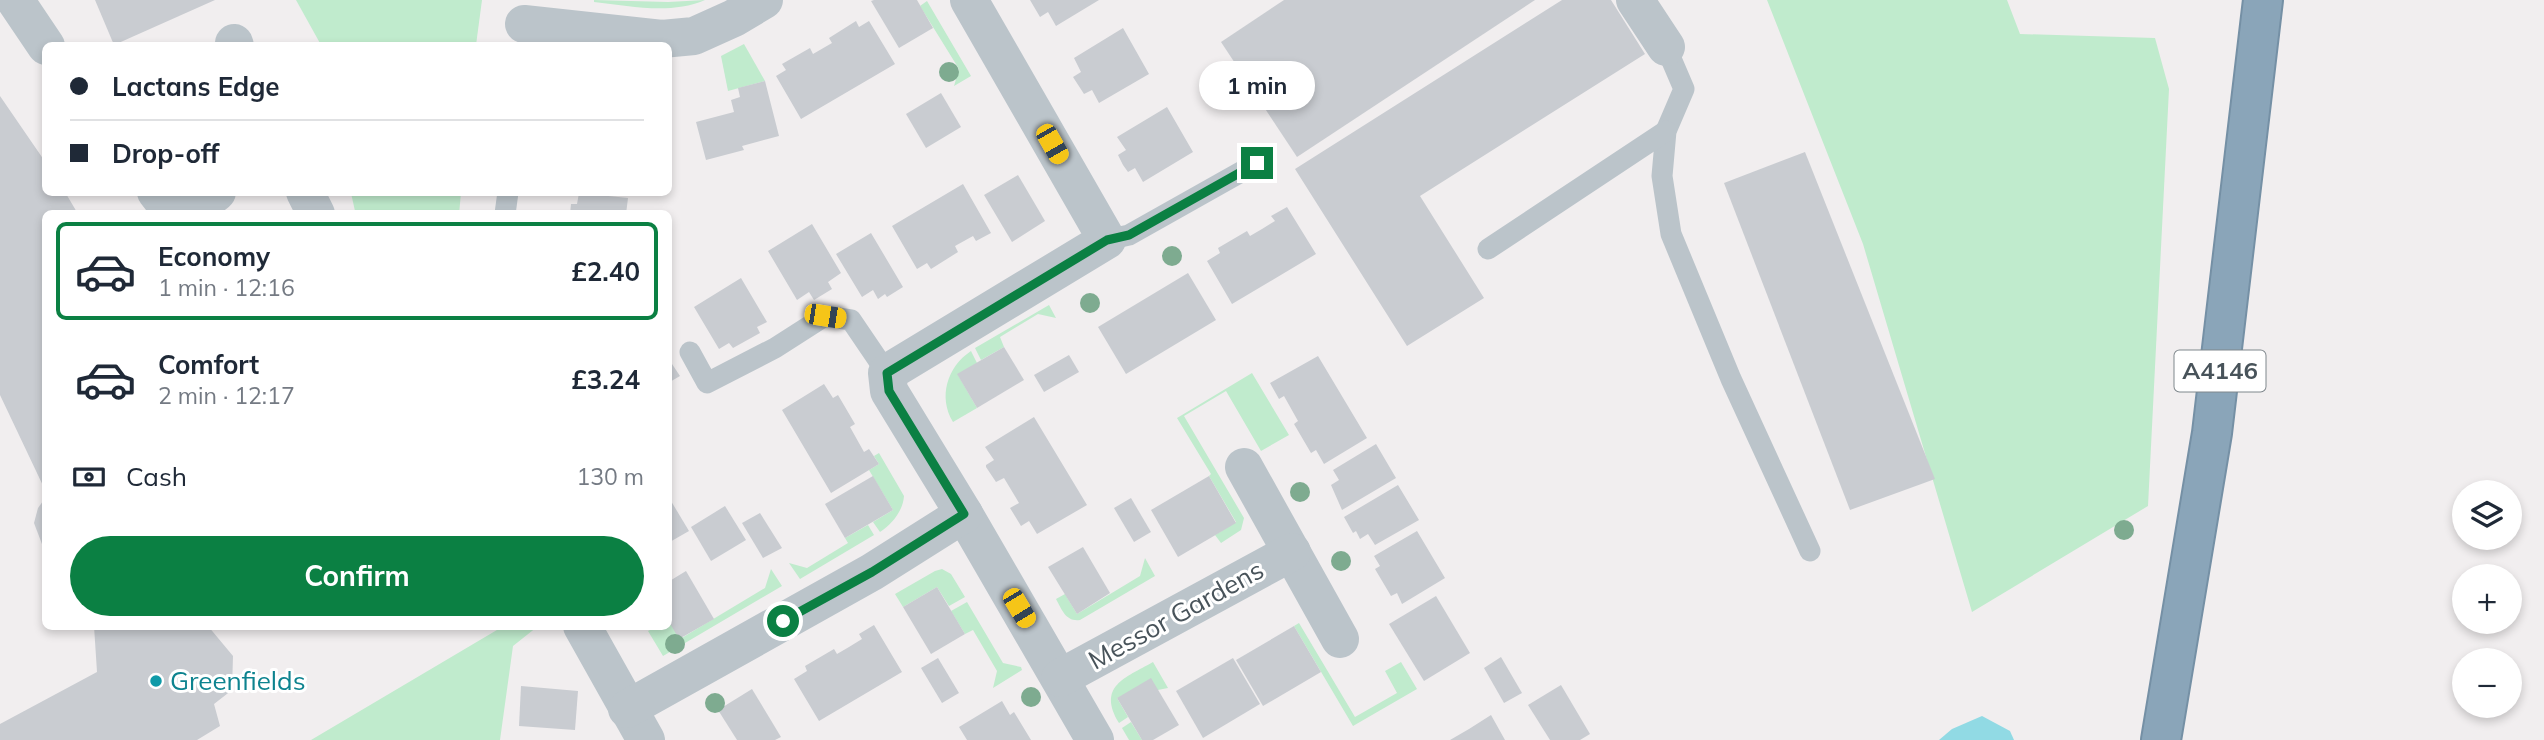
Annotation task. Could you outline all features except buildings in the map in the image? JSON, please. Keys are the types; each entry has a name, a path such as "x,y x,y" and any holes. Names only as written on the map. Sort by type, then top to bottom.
{"highway":[{"name":"A4146","path":"2161,740 2212,433 2263,0"}],"street":[{"path":"15,0 43,42"},
{"path":"524,23 662,39 694,36 734,18 764,0"},
{"path":"887,373 1107,240 969,0"},
{"path":"1635,0 1666,47"},
{"path":"159,196 170,210"},
{"path":"194,210 212,196"},
{"name":"Messor Gardens","path":"887,373 889,391 1095,740"},
{"name":"Messor Gardens","path":"1244,467 1340,639"},
{"path":"584,630 636,724 964,514"},
{"name":"Messor Gardens","path":"1060,678 1292,551"}],"lane":[{"path":"1666,47 1685,89 1666,131 1662,176 1671,234 1731,379 1810,551"},
{"path":"1488,249 1666,131"},
{"path":"1107,240 1129,235 1257,163"},
{"path":"690,352 708,383 775,348 825,316 851,320 887,373"}],"green space":[{"path":"296,0 482,0 476,42 319,42"},
{"path":"594,0 705,0 692,5 650,8"},
{"path":"1767,0 2007,0 2020,34 2155,38 2169,89 2148,506 1972,612 1863,244"},
{"path":"927,1 971,76 954,86 959,69 920,6"},
{"path":"744,44 765,81 728,91 721,56"},
{"path":"352,196 461,196 459,210 355,210"},
{"path":"1049,305 1056,318 1038,314 1000,337 1004,347 981,360 975,348"},
{"path":"971,351 977,363 958,375 977,408 953,422 946,403 947,383 956,365"},
{"path":"1252,373 1289,435 1261,451 1226,391 1184,416 1244,518 1241,530 1221,543 1215,535 1236,522 1177,418"},
{"path":"879,453 904,496 896,517 880,532 873,522 893,510 869,470 879,464 874,456"},
{"path":"868,525 874,535 800,579 789,563 807,568 848,543 845,538"},
{"path":"1145,558 1155,576 1080,620 1068,617 1056,599 1065,594 1077,614 1140,576"},
{"path":"771,569 782,586 663,656 648,631 672,630 672,625 680,639 765,588"},
{"path":"942,569 951,574 965,597 949,606 937,587 903,607 895,594"},
{"path":"967,602 1003,663 1021,667 1022,670 993,688 997,671 973,630 965,634 951,611"},
{"path":"1299,623 1355,717 1397,693 1385,671 1401,662 1417,689 1353,726 1294,626"},
{"path":"497,630 533,630 513,646 500,740 311,740"},
{"path":"1153,662 1168,688 1117,698 1128,717 1119,723 1111,700 1113,692 1124,679"},
{"path":"1131,722 1142,740 1129,740 1122,728"}],"water":[{"path":"1982,716 2010,731 2014,740 1939,740 1952,729"}],"place":[{"name":"Greenfields","path":"156,681"}],"route":[{"path":"783,621 872,572 964,514 889,391 887,373 1107,240 1129,235 1257,163"}]}
